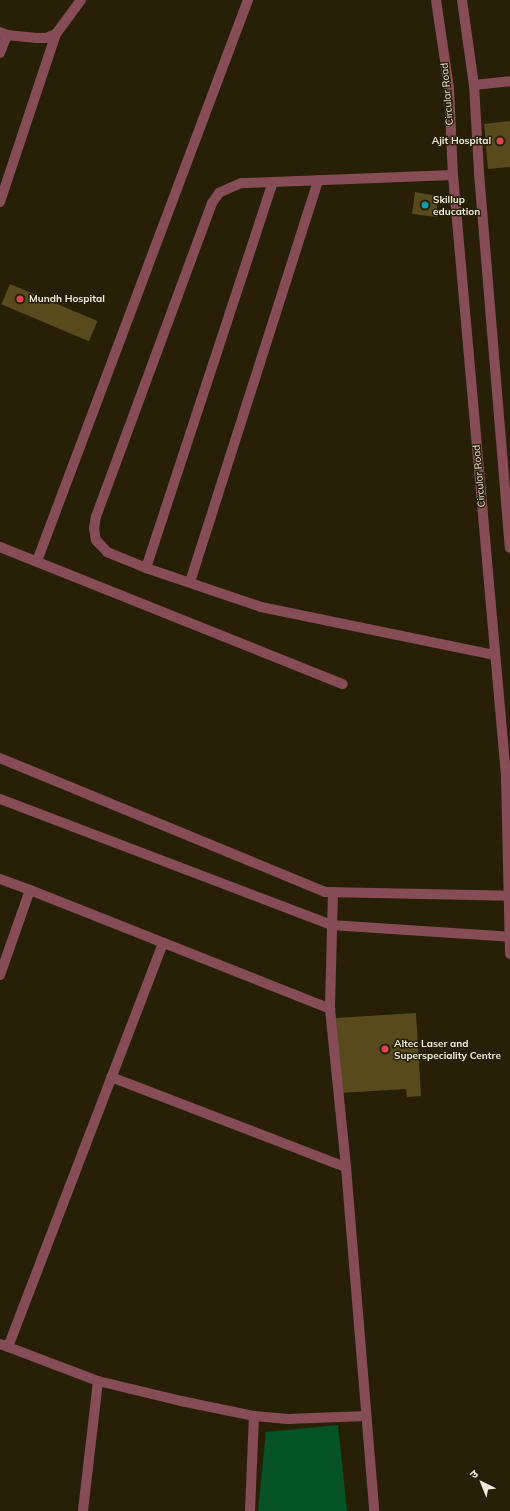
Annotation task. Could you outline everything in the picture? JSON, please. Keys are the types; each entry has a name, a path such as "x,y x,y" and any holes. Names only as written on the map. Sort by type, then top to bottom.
{"street":[{"path":"0,202 56,34 81,0"},
{"path":"37,561 248,0"},
{"name":"Circular Road","path":"436,0 448,88 453,175 506,776 510,954"},
{"path":"462,0 474,85 479,173 510,548"},
{"path":"0,53 2,35 46,38 56,34"},
{"path":"474,85 510,81"},
{"path":"453,175 241,184 219,193 212,203 96,516 94,528 96,540 107,552 146,568 261,607 495,655"},
{"path":"190,582 318,180"},
{"path":"146,568 273,182"},
{"path":"0,547 343,684"},
{"path":"0,758 325,892 509,896"},
{"path":"0,799 331,925 509,937"},
{"path":"0,879 330,1009"},
{"path":"0,974 30,890"},
{"path":"333,892 330,1009 346,1167 374,1511"},
{"path":"164,943 4,1345 98,1381 181,1402 254,1416 309,1418 366,1416"},
{"path":"111,1077 346,1167"},
{"path":"83,1511 98,1381"},
{"path":"250,1511 254,1416"}],"green space":[{"path":"338,1425 347,1511 258,1511 266,1432"}],"building":[{"path":"510,121 510,167 488,169 484,124"},
{"name":"Skillup education","path":"415,192 437,196 437,217 412,214"},
{"path":"10,284 97,321 89,341 1,304"},
{"path":"416,1013 421,1096 407,1097 406,1089 341,1093 336,1018"}],"place":[{"name":"Ajit Hospital","path":"500,141"},
{"name":"Skillup education","path":"425,205"},
{"name":"Mundh Hospital","path":"20,299"},
{"name":"Altec Laser and Superspeciality Centre","path":"385,1049"}]}
